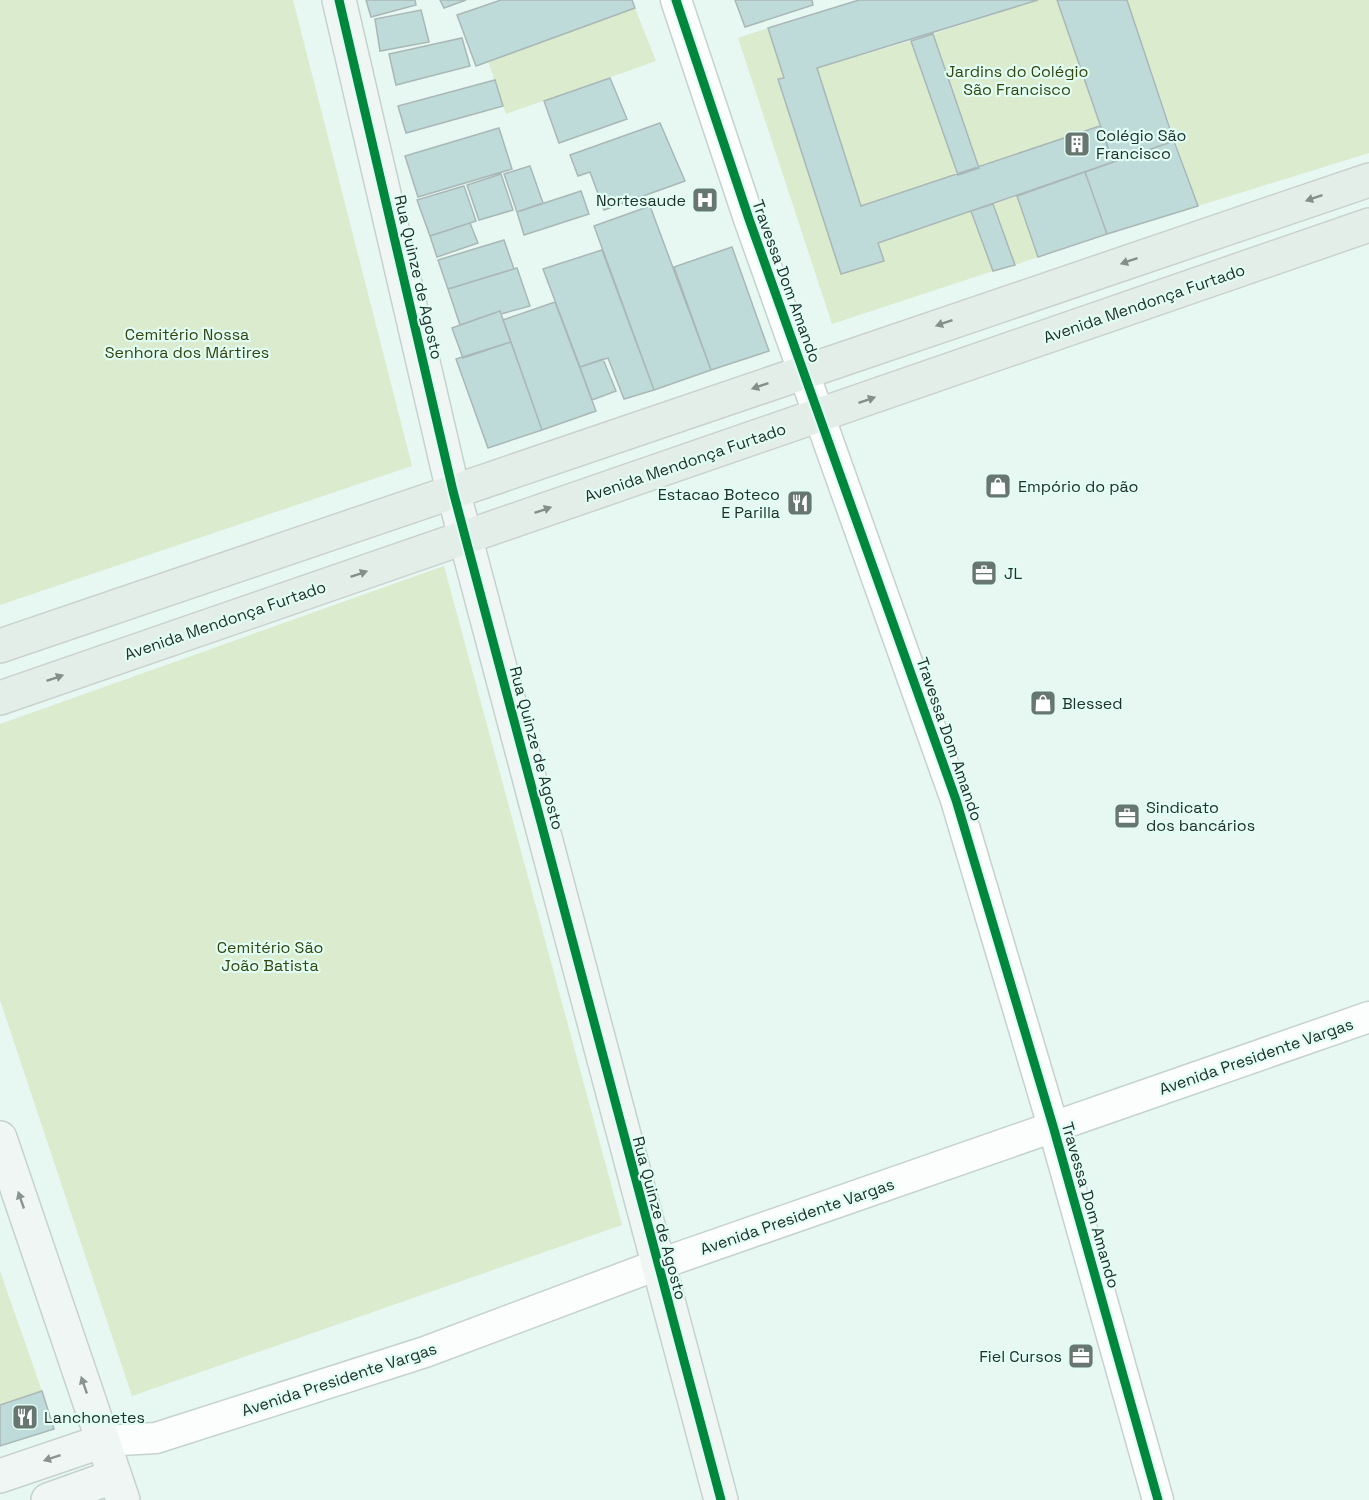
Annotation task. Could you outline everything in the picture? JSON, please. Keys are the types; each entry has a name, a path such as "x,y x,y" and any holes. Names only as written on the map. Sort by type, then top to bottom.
{"main road":[{"path":"0,646 1369,180"},
{"name":"Avenida Mendonça Furtado","path":"0,698 1369,225"}],"street":[{"name":"Rua Quinze de Agosto","path":"339,0 453,491 721,1500"},
{"name":"Travessa Dom Amando","path":"675,0 745,208 956,800 1053,1126 1158,1500"},
{"name":"Avenida Presidente Vargas","path":"0,1476 103,1441 156,1438 425,1352 657,1264 1369,1017"},
{"path":"0,1138 119,1488"},
{"name":"Avenida Presidente Vargas","path":"48,1500 119,1488 156,1438"}],"green space":[{"name":"Cemitério Nossa Senhora dos Mártires","path":"0,0 293,0 412,466 0,605"},
{"name":"Jardins do Colégio São Francisco","path":"1038,0 1057,0 1100,126 979,168 933,34"},
{"path":"1127,0 1369,0 1369,153 1198,206"},
{"path":"635,8 656,61 506,114 488,61"},
{"path":"768,28 784,78 778,80 841,274 884,261 878,243 971,211 993,271 832,324 738,38"},
{"name":"Jardins do Colégio São Francisco","path":"911,41 958,175 861,206 817,68"},
{"path":"1017,196 1038,257 1015,265 993,204"},
{"name":"Cemitério São João Batista","path":"444,566 622,1225 132,1396 0,1000 0,724"},
{"path":"0,1271 42,1391 0,1405"}],"building":[{"path":"366,0 415,0 416,5 371,17"},
{"path":"440,0 466,0 444,8"},
{"path":"501,0 632,0 635,8 476,66 457,15"},
{"path":"735,0 812,0 813,5 745,27"},
{"name":"Colégio São Francisco","path":"859,0 1038,0 817,68 861,206 1100,126 1113,162 878,243 884,261 841,274 778,79 784,78 768,28"},
{"name":"Colégio São Francisco","path":"1057,0 1127,0 1174,141 1113,162"},
{"path":"421,10 429,42 380,51 375,19"},
{"path":"933,34 979,168 958,175 911,41"},
{"path":"462,38 470,66 396,85 389,54"},
{"path":"610,78 627,119 559,143 544,101"},
{"path":"495,80 503,106 406,133 398,106"},
{"path":"660,123 685,181 604,210 590,172 578,176 570,155"},
{"path":"499,128 512,169 418,197 405,156"},
{"path":"1174,141 1198,206 1107,234 1085,172"},
{"path":"530,166 543,203 517,212 504,174"},
{"path":"1085,172 1107,234 1038,257 1017,196"},
{"path":"501,174 513,210 479,220 467,185"},
{"path":"464,186 476,221 430,236 417,200"},
{"path":"581,191 589,214 524,235 517,212"},
{"path":"993,204 1015,265 993,271 971,211"},
{"path":"650,206 711,370 654,390 594,226"},
{"path":"470,223 478,243 437,257 430,236"},
{"path":"504,240 514,269 448,289 438,260"},
{"path":"732,247 769,351 711,370 674,267"},
{"path":"602,250 654,390 624,399 608,358 580,367 543,269"},
{"path":"517,268 530,306 501,314 500,311 460,325 448,289"},
{"path":"555,302 596,411 542,430 503,320"},
{"path":"500,311 511,342 463,358 452,328"},
{"path":"511,342 542,430 488,448 456,359"},
{"path":"603,359 616,391 592,400 580,367"},
{"name":"Lanchonetes","path":"42,1391 54,1429 0,1446 0,1405"}],"cycle path":[{"path":"339,0 453,491 721,1500"},
{"path":"676,0 749,219 956,800 1053,1126 1158,1500"}],"place":[{"name":"Colégio São Francisco","path":"1077,144"},
{"name":"Nortesaude","path":"705,200"},
{"name":"Empório do pão","path":"998,486"},
{"name":"Estacao Boteco E Parilla","path":"800,503"},
{"name":"JL","path":"984,573"},
{"name":"Blessed","path":"1043,703"},
{"name":"Sindicato dos bancários","path":"1127,816"},
{"name":"Fiel Cursos","path":"1081,1356"},
{"name":"Lanchonetes","path":"25,1417"}]}
